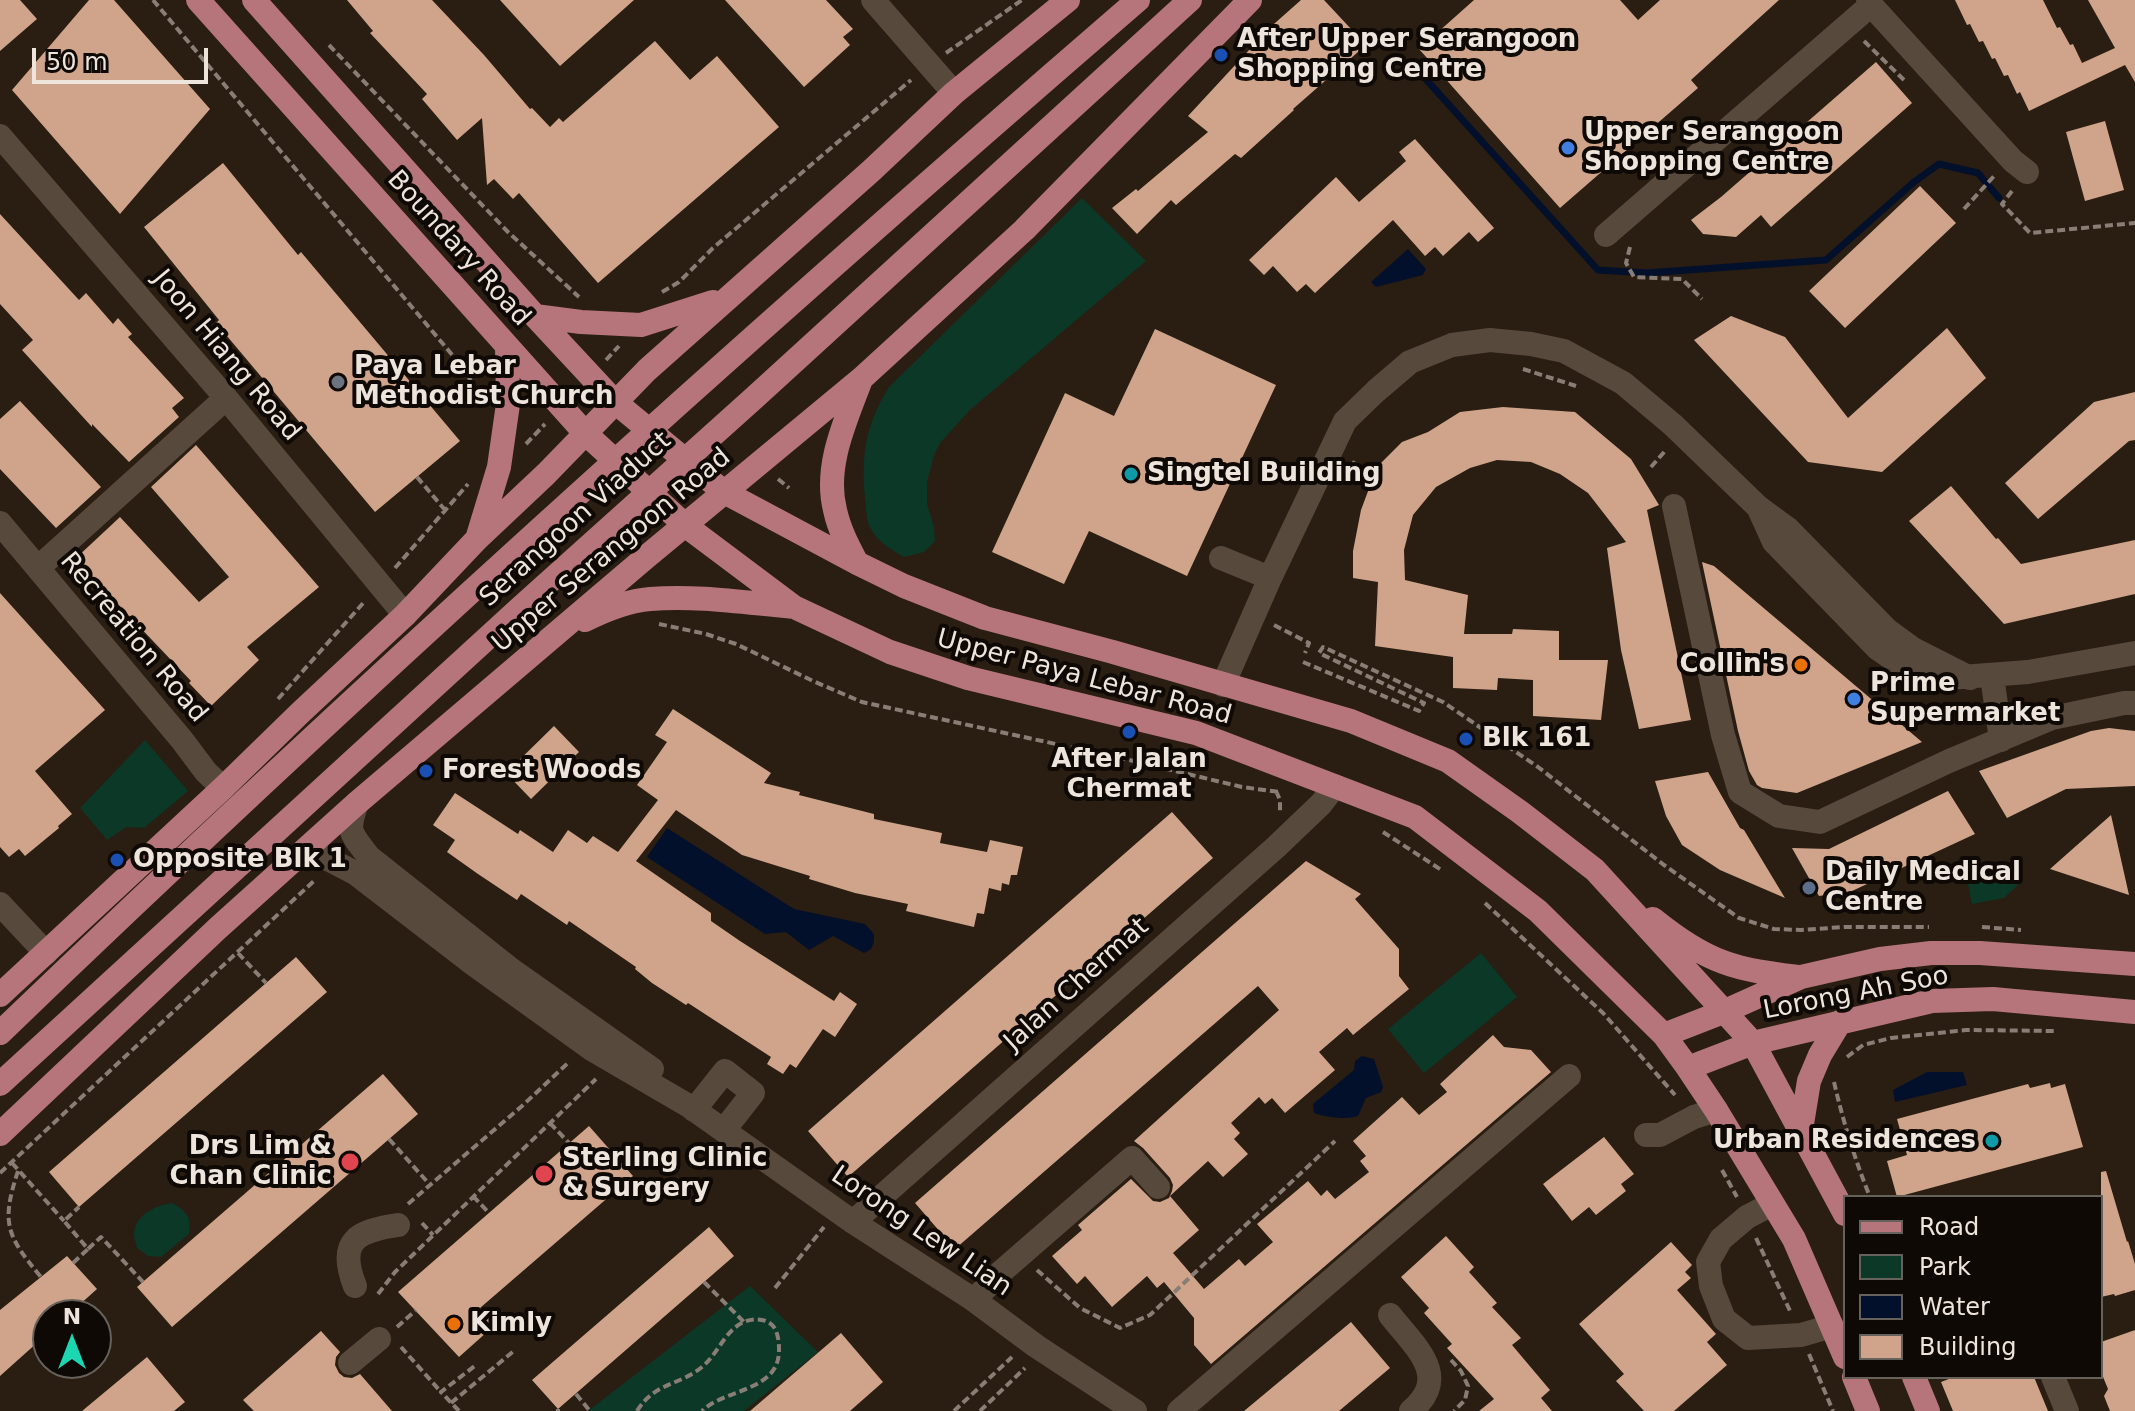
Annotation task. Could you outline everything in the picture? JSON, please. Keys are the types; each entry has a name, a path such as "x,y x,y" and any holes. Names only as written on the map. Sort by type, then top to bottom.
{"main road":[{"name":"Boundary Road","path":"198,0 585,433 686,526"},
{"name":"Boundary Road","path":"254,0 615,402 724,492"},
{"path":"0,995 405,615 647,370 954,93 1068,0"},
{"name":"Serangoon Viaduct","path":"0,1033 170,869 522,546 872,232 1138,0"},
{"name":"Serangoon Viaduct","path":"0,1084 531,597 1190,0"},
{"name":"Upper Serangoon Road","path":"0,1134 218,928 357,803 861,379 1024,230 1250,0"},
{"path":"535,316 641,325 726,297"},
{"path":"477,539 499,467 508,404 507,346"},
{"path":"857,563 841,532 834,508 832,481 842,428 861,379"},
{"name":"Upper Paya Lebar Road","path":"724,492 904,586 985,618 1351,721 1448,761 1595,870 1753,1043 1843,1210"},
{"name":"Upper Paya Lebar Road","path":"686,526 794,607 890,652 968,678 1196,733 1328,795 1415,817 1538,911 1664,1035 1688,1068 1705,1114 1794,1239 1843,1352"},
{"path":"557,633 610,608 649,599 697,599 794,607"},
{"path":"1595,870 1666,930 1697,949 1724,963 1764,973 1801,977"},
{"name":"Lorong Ah Soo","path":"1664,1035 1801,977 1880,959 1931,953 2012,954 2135,964"},
{"name":"Lorong Ah Soo","path":"1688,1068 1753,1043 1932,1001 1993,999 2135,1012"},
{"path":"1801,1130 1809,1081 1840,1022"},
{"path":"1855,1379 1868,1411"},
{"path":"1915,1379 1928,1411"}],"street":[{"path":"873,0 954,93"},
{"path":"1606,235 1866,2 2013,161 2027,172"},
{"name":"Joon Hiang Road","path":"0,136 226,398 405,615"},
{"path":"1223,685 1345,421 1410,362 1452,345 1490,340 1564,351 1623,383 1673,425 1758,507 1774,542 1877,648 1902,665 1935,679 1981,677 2135,653"},
{"path":"38,568 226,398"},
{"path":"1674,506 1723,735 1740,792 1779,816 1820,822 1949,761 2052,718 2135,703"},
{"name":"Recreation Road","path":"0,523 206,772 223,788"},
{"path":"1221,558 1270,578"},
{"path":"1981,677 2001,740"},
{"name":"Jalan Chermat","path":"842,1221 1328,795"},
{"name":"Lorong Lew Lian","path":"357,803 350,822 351,833 369,857 509,968 657,1072 685,1104"},
{"name":"Lorong Lew Lian","path":"306,850 355,873 472,963 601,1069 685,1104 724,1130 842,1221 974,1300 1036,1346 1135,1411"},
{"path":"0,904 46,953"},
{"name":"Lorong Lew Lian","path":"509,968 608,1053 601,1069"},
{"path":"685,1104 725,1071 753,1093 724,1130"},
{"path":"1179,1411 1569,1076"},
{"path":"1646,1135 1660,1135 1705,1114"},
{"path":"974,1300 1020,1255 1132,1158 1158,1187"},
{"path":"1772,1204 1747,1217 1721,1239 1708,1262 1711,1286 1724,1319 1748,1338 1801,1335 1832,1326"},
{"path":"355,1286 348,1267 348,1250 360,1235 402,1215"},
{"path":"1390,1315 1430,1372 1429,1388 1411,1411"},
{"path":"350,1363 384,1337"},
{"path":"2054,1379 2067,1411"}],"path":[{"path":"153,0 465,370 487,413"},
{"path":"659,294 679,282 713,248 930,64 1022,0"},
{"path":"328,44 508,232 585,302"},
{"path":"1964,209 1998,171"},
{"path":"2027,172 2002,204 2030,233 2135,223"},
{"path":"1630,246 1626,263 1634,277 1682,279 1702,299"},
{"path":"1518,367 1580,387"},
{"path":"1651,467 1665,451"},
{"path":"1356,465 1374,474"},
{"path":"417,477 445,510"},
{"path":"278,698 470,482"},
{"path":"659,624 736,644 862,702 1242,787 1328,795"},
{"path":"1274,625 1309,643 1305,653"},
{"path":"1303,662 1419,711 1424,703 1319,653 1323,647 1443,702 1538,767 1664,865 1739,918 1774,929 1935,927"},
{"path":"1378,828 1443,871"},
{"path":"0,1173 323,871"},
{"path":"1480,898 1705,1114"},
{"path":"1981,927 2027,931"},
{"path":"237,952 266,983"},
{"path":"1844,1059 1863,1045 1891,1038 1966,1030 2067,1031"},
{"path":"402,1215 568,1063"},
{"path":"395,1272 550,1123 601,1069"},
{"path":"1834,1078 1869,1195"},
{"path":"550,1123 569,1143"},
{"path":"389,1139 431,1186"},
{"path":"1020,1255 1080,1308 1120,1328 1150,1315 1335,1141"},
{"path":"11,1163 88,1249"},
{"path":"1721,1167 1747,1217 1833,1411"},
{"path":"18,1171 9,1200 8,1226 20,1252 41,1277"},
{"path":"473,1196 489,1213"},
{"path":"64,1221 79,1207"},
{"path":"775,1288 842,1221"},
{"path":"73,1263 101,1237 143,1282"},
{"path":"704,1282 744,1322"},
{"path":"384,1337 416,1310"},
{"path":"637,1411 643,1400 658,1388 699,1370 712,1358 731,1331 744,1322 760,1319 773,1326 779,1340 775,1368 759,1383 725,1396 702,1411"},
{"path":"451,1403 515,1350"},
{"path":"954,1411 1013,1355"},
{"path":"459,1411 441,1392 476,1365"},
{"path":"980,1411 1027,1366"},
{"path":"576,1394 590,1411"}],"green space":[{"path":"1082,198 1146,261 970,410 940,443 927,482 927,504 935,541 924,552 904,557 878,538 870,528 867,516 865,453 870,427 881,401 889,387"},
{"path":"145,740 188,791 144,828 126,827 107,840 80,808"},
{"path":"1992,861 2018,885 2004,898 1972,904 1966,874"},
{"path":"1481,953 1517,997 1424,1073 1388,1029"},
{"path":"172,1203 187,1216 189,1234 161,1257 148,1256 137,1248 135,1228 142,1217 153,1209"},
{"path":"750,1286 818,1352 744,1411 588,1411"}],"water":[{"path":"1408,249 1426,269 1423,275 1376,287 1371,282"},
{"path":"667,828 794,909 865,924 874,934 871,949 864,953 833,936 809,950 786,932 765,934 647,857"},
{"path":"1362,1056 1374,1059 1383,1087 1381,1092 1366,1098 1358,1116 1336,1118 1314,1113 1313,1104 1354,1070 1355,1061"},
{"path":"1927,1072 1963,1072 1967,1085 1895,1102 1893,1090"}],"building":[{"path":"0,0 20,0 37,19 0,51"},
{"path":"89,0 114,0 210,109 120,214 12,90"},
{"path":"347,0 432,0 550,127 559,118 563,122 655,41 690,80 717,56 779,127 598,283 519,193 513,199 494,179 487,185 482,118 457,140 422,99 427,94 370,33 373,31"},
{"path":"500,0 634,0 560,66"},
{"path":"725,0 826,0 853,29 843,37 850,45 804,87"},
{"path":"1301,0 1324,0 1366,45 1241,158 1235,154 1176,205 1171,200 1137,234 1112,208 1136,189 1138,191 1208,132 1188,116 1250,49 1248,47"},
{"name":"Upper Serangoon Shopping Centre","path":"1474,0 1620,0 1638,20 1660,0 1779,0 1691,80 1698,88 1560,208 1419,49"},
{"path":"1955,0 2043,0 2057,28 2060,27 2070,45 2073,44 2082,63 2115,48 2088,0 2135,0 2135,82 2125,65 2029,111 2008,75 2004,76 1983,41 1979,42 1970,24 1967,25"},
{"path":"1876,62 1912,103 1771,227 1761,215 1736,237 1703,234 1691,220"},
{"path":"2105,121 2124,190 2085,201 2066,132"},
{"path":"1415,139 1494,228 1478,242 1469,232 1443,256 1435,247 1425,256 1393,220 1315,293 1306,284 1297,292 1273,266 1264,275 1249,260 1336,177 1359,202 1406,161 1399,152"},
{"name":"Paya Lebar Methodist Church","path":"223,163 298,255 301,252 460,441 375,512 216,323 219,320 144,227"},
{"path":"1920,186 1956,223 1845,328 1809,291"},
{"path":"0,214 79,300 86,293 113,324 118,318 132,334 128,337 184,398 172,408 179,417 129,462 92,424 92,427 22,350 33,340 0,304"},
{"path":"1731,316 1785,337 1848,418 1947,328 1986,378 1882,472 1808,462 1694,340"},
{"name":"Singtel Building","path":"1155,329 1276,385 1187,576 1089,531 1064,584 992,552 1065,393 1114,416"},
{"path":"2135,392 2135,440 2129,441 2038,519 2005,483 2094,402"},
{"path":"20,401 101,487 56,528 0,469 0,419"},
{"path":"1503,407 1575,412 1631,459 1659,505 1647,510 1691,720 1639,729 1621,650 1607,548 1626,542 1588,493 1560,474 1531,462 1497,460 1470,468 1436,487 1413,515 1404,550 1405,580 1468,595 1464,634 1512,634 1513,629 1559,631 1559,660 1608,660 1601,720 1533,716 1533,680 1498,678 1497,690 1453,688 1453,657 1375,646 1378,582 1353,578 1353,551 1361,510 1377,467 1402,442 1428,432 1460,412"},
{"path":"196,445 319,587 247,647 259,660 211,706 75,559 120,517 199,602 229,577 151,487"},
{"path":"1951,486 2021,564 2135,540 2135,594 2004,624 1909,521"},
{"path":"1702,562 1714,566 1922,742 1797,793 1757,785 1749,771 1738,731"},
{"path":"0,593 105,710 35,771 72,814 25,856 19,849 9,857 0,847"},
{"path":"673,709 771,773 764,783 874,814 874,819 942,833 940,843 987,852 990,840 1023,847 1017,875 1011,875 1009,885 1002,883 1001,891 989,888 984,914 977,913 974,927 906,911 908,904 855,893 742,855 676,810 636,861 711,913 711,921 740,941 834,1001 840,992 857,1004 835,1037 823,1029 796,1068 790,1064 783,1074 767,1064 771,1057 652,983 636,967 569,921 567,925 521,894 517,900 447,852 455,840 433,825 455,793 518,834 520,830 553,852 568,830 587,843 593,836 618,852 658,800 637,785 667,742 655,735"},
{"path":"554,726 579,752 531,799 506,773"},
{"path":"2109,728 2135,731 2135,786 2066,789 2007,818 1979,771 2091,731"},
{"path":"1708,772 1785,898 1720,870 1682,845 1666,816 1655,781"},
{"path":"1948,791 1975,834 1852,891 1819,896 1792,848 1829,849"},
{"path":"1172,812 1213,858 848,1177 808,1131"},
{"path":"2111,815 2129,895 2050,869"},
{"path":"1306,861 1361,894 1355,899 1399,949 1399,976 1409,989 1353,1035 1347,1028 1319,1052 1335,1070 1285,1113 1272,1098 1265,1104 1259,1097 1231,1123 1240,1133 1234,1139 1248,1154 1223,1177 1208,1161 1170,1196 1199,1230 1173,1253 1204,1289 1239,1259 1245,1266 1273,1242 1257,1224 1308,1181 1321,1196 1327,1190 1335,1199 1369,1172 1360,1161 1366,1156 1353,1141 1402,1097 1419,1115 1447,1092 1440,1084 1493,1035 1504,1047 1531,1050 1551,1072 1211,1364 1194,1345 1194,1318 1164,1282 1157,1288 1147,1276 1112,1307 1085,1276 1077,1284 1052,1256 1082,1230 1078,1225 1131,1179 1153,1201 1169,1198 1173,1185 1170,1178 1134,1141 1279,1010 1258,986 955,1249 915,1203"},
{"path":"296,957 327,992 79,1207 49,1172"},
{"path":"383,1074 418,1114 172,1327 137,1287"},
{"name":"Urban Residences","path":"2050,1083 2051,1088 2065,1084 2083,1147 1896,1195 1887,1161 1907,1155 1897,1119 2028,1084 2030,1088"},
{"path":"589,1126 633,1176 480,1308 496,1324 459,1357 398,1292"},
{"path":"1604,1137 1634,1174 1621,1184 1626,1191 1596,1215 1589,1207 1572,1221 1543,1184"},
{"path":"2106,1171 2135,1264 2135,1290 2115,1296 2103,1297 2101,1172"},
{"path":"709,1227 734,1256 558,1409 532,1380"},
{"path":"1446,1236 1474,1267 1469,1272 1497,1303 1492,1307 1521,1338 1512,1345 1550,1390 1541,1398 1552,1411 1479,1411 1494,1399 1447,1348 1452,1344 1424,1313 1429,1308 1401,1277"},
{"path":"1671,1242 1692,1265 1685,1272 1691,1278 1677,1290 1716,1334 1707,1342 1727,1365 1674,1411 1644,1411 1616,1381 1624,1374 1579,1324"},
{"path":"67,1256 97,1289 86,1299 32,1299 32,1347 0,1376 0,1310"},
{"path":"1351,1322 1390,1368 1339,1411 1244,1411"},
{"path":"2135,1330 2135,1411 2110,1411 2104,1396 2108,1389 2103,1377 2103,1341"},
{"path":"321,1331 340,1352 335,1365 339,1373 352,1378 360,1374 392,1411 254,1411 243,1400"},
{"path":"841,1333 883,1382 850,1411 750,1411"},
{"path":"147,1357 185,1402 174,1411 82,1411"},
{"path":"1949,1379 2035,1379 2048,1411 1953,1411 1941,1382"}],"waterway":[{"path":"1422,75 1598,270 1647,273 1826,260 1914,182 1939,164 1978,173 1999,198"}],"place":[{"name":"After Upper Serangoon Shopping Centre","path":"1221,55"},
{"name":"Upper Serangoon Shopping Centre","path":"1568,148"},
{"name":"Paya Lebar Methodist Church","path":"338,382"},
{"name":"Singtel Building","path":"1131,474"},
{"name":"Collin's","path":"1801,665"},
{"name":"Prime Supermarket","path":"1854,699"},
{"name":"After Jalan Chermat","path":"1129,732"},
{"name":"Blk 161","path":"1466,739"},
{"name":"Forest Woods","path":"426,771"},
{"name":"Opposite Blk 1","path":"117,860"},
{"name":"Daily Medical Centre","path":"1809,888"},
{"name":"Urban Residences","path":"1992,1141"},
{"name":"Drs Lim & Chan Clinic","path":"350,1162"},
{"name":"Sterling Clinic & Surgery","path":"544,1174"},
{"name":"Kimly","path":"454,1324"}]}
